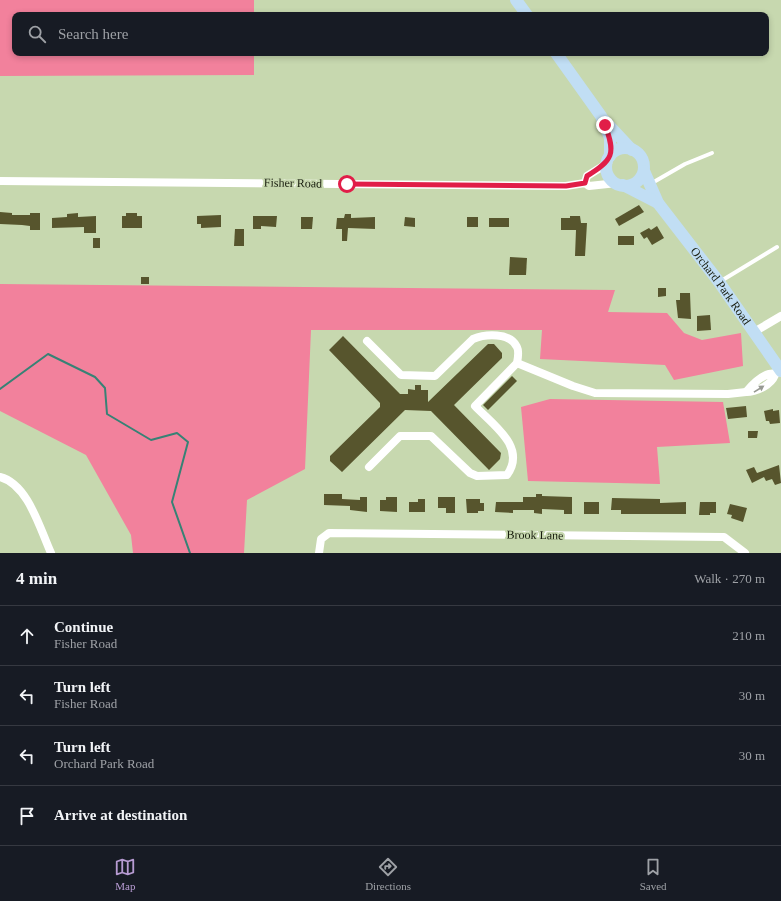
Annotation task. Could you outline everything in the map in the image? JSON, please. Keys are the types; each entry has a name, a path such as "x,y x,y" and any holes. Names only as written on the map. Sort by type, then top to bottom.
{"main road":[{"path":"516,0 525,12"},
{"path":"558,56 601,116 642,159 644,171 638,181 632,184 620,184 610,178 608,173 610,138 601,116"},
{"path":"609,159 621,149 632,150"},
{"name":"Orchard Park Road","path":"644,171 658,203 719,282 754,332 779,372"},
{"name":"Orchard Park Road","path":"620,184 658,203"}],"street":[{"path":"585,183 587,176 609,159"},
{"name":"Fisher Road","path":"0,181 566,186 585,183 589,186 620,184"},
{"path":"754,332 781,316"},
{"path":"367,341 401,375 435,376 473,339 480,336 499,336 510,339 517,348 518,363 475,406 507,440 513,450 513,466 507,475 477,476 470,473 431,436 400,436 369,467"},
{"path":"518,363 573,386 595,393 728,394 746,392 750,386 768,374 779,372"},
{"path":"0,477 6,479 23,492 51,553"},
{"name":"Brook Lane","path":"319,553 321,539 329,533 724,537 745,553"}],"lane":[{"path":"650,184 685,164 712,153"},
{"path":"719,282 777,247"}],"shaded area":[{"path":"0,0 254,0 254,12 12,12 12,56 254,56 254,75 0,76"},
{"path":"0,284 615,290 608,312 667,313 684,333 702,340 741,333 743,366 674,380 665,365 540,359 542,330 311,330 305,469 247,500 244,553 133,553 131,535 86,455 0,411"},
{"path":"550,399 723,402 730,443 657,447 660,484 528,481 521,407"}],"building":[{"path":"639,205 644,212 619,226 615,219"},
{"path":"0,212 12,213 12,215 30,215 30,213 40,213 40,230 30,230 30,226 0,224"},
{"path":"78,213 78,217 96,216 96,233 84,233 84,227 52,228 52,218 67,217 67,214"},
{"path":"126,213 137,213 137,216 142,216 142,228 122,228 122,216 126,216"},
{"path":"345,214 351,214 351,218 375,217 375,229 348,228 347,241 342,241 342,229 336,229 337,218 344,218"},
{"path":"221,215 221,227 201,228 201,224 197,224 197,216"},
{"path":"253,216 277,216 276,227 261,226 261,229 253,229"},
{"path":"570,216 580,216 581,223 587,223 585,256 575,256 576,230 561,230 561,218 570,218"},
{"path":"301,217 313,217 312,229 301,229"},
{"path":"405,217 415,218 415,227 404,226"},
{"path":"467,217 478,217 478,227 467,227"},
{"path":"489,218 509,218 509,227 489,227"},
{"path":"657,226 664,238 652,245 647,237 644,239 640,233 649,228 651,230"},
{"path":"235,229 244,229 244,246 234,246"},
{"path":"618,236 634,236 634,245 618,245"},
{"path":"93,238 100,238 100,248 93,248"},
{"path":"510,257 527,258 526,275 509,275"},
{"path":"141,277 149,277 149,284 141,284"},
{"path":"658,288 666,288 666,296 658,297"},
{"path":"680,293 690,293 691,319 678,318 676,300 680,300"},
{"path":"710,315 711,330 697,331 697,316"},
{"path":"343,336 400,394 408,394 408,389 415,390 415,385 421,385 421,390 428,390 428,402 488,344 494,344 502,353 502,358 454,405 501,453 500,459 489,470 431,411 405,410 342,472 330,461 330,456 380,407 380,403 329,350"},
{"path":"512,376 517,381 488,410 483,405"},
{"path":"746,406 747,417 728,419 726,408"},
{"path":"773,409 773,411 779,410 780,423 770,424 769,421 766,421 764,411"},
{"path":"748,431 758,431 757,438 748,438"},
{"path":"779,465 781,483 775,485 772,479 766,481 764,477 752,483 746,470 754,467 757,473"},
{"path":"324,494 342,494 342,499 360,500 360,497 367,497 367,512 350,510 350,506 324,505"},
{"path":"536,494 542,494 542,496 572,497 572,514 564,514 564,510 542,509 542,514 534,513 534,510 513,510 513,513 495,512 496,502 523,502 523,497 536,497"},
{"path":"386,497 397,497 397,512 380,511 380,500 386,500"},
{"path":"438,497 455,497 455,513 446,513 446,508 438,508"},
{"path":"612,498 660,499 660,503 686,502 686,514 621,514 621,510 611,510"},
{"path":"418,499 425,499 425,512 409,512 409,502 418,502"},
{"path":"466,499 480,499 480,503 484,503 484,511 478,511 478,513 467,513"},
{"path":"584,502 599,502 599,514 584,514"},
{"path":"700,502 716,502 716,513 710,513 710,515 699,515"},
{"path":"730,504 747,508 743,522 731,518 732,515 727,514"}],"waterway":[{"path":"0,389 48,354 95,377 105,388 107,414 151,440 177,433 188,442 172,502 190,553"}],"route":[{"path":"347,184 566,186 585,183 587,176 608,162 610,156 610,138 605,125"}]}
